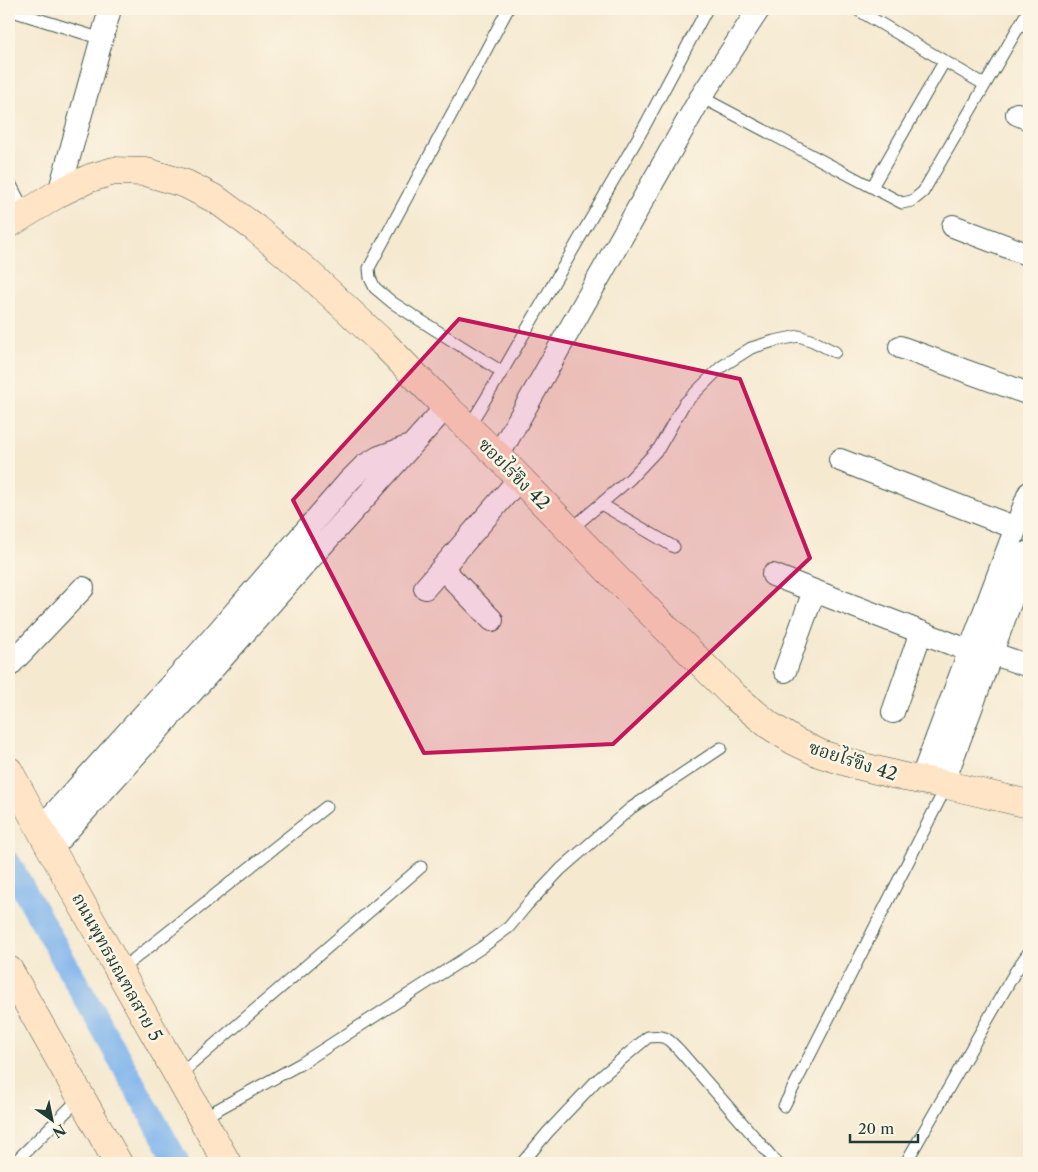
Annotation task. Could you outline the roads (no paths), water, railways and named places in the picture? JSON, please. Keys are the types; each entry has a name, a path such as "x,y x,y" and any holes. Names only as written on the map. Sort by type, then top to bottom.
{"street":[{"path":"59,193 110,9"},
{"path":"498,456 701,96 759,9"},
{"name":"ซอยไร่ขิง 42","path":"17,219 59,193 90,178 114,171 146,172 186,184 217,200 255,228 305,270 383,343 498,456 734,696 769,725 821,754 856,765 1029,804"},
{"path":"954,226 1029,256"},
{"path":"900,347 1029,394"},
{"path":"45,839 200,652 349,481 364,466 379,456 411,446 446,407"},
{"path":"840,460 1016,528"},
{"path":"425,588 519,479"},
{"path":"937,783 981,652 1016,528 1029,494"},
{"path":"981,652 1029,552"},
{"path":"442,568 492,620"},
{"path":"773,575 921,632 1029,666"},
{"path":"9,666 83,588"},
{"path":"785,671 814,590"},
{"path":"893,712 921,632"},
{"name":"ถนนพุทธมณฑลสาย 5","path":"9,771 45,839 227,1163"},
{"path":"9,970 118,1163"}],"lane":[{"path":"502,372 393,303 375,288 370,278 369,268 508,9"},
{"path":"468,428 643,129 707,9"},
{"path":"856,9 985,86"},
{"path":"701,96 902,203 912,201 923,192 1029,9"},
{"path":"9,10 102,39"},
{"path":"872,187 944,62"},
{"path":"9,180 17,219"},
{"path":"569,530 630,479 659,448 684,404 721,367 751,348 774,340 799,336 835,352"},
{"path":"601,504 674,547"},
{"path":"201,1118 302,1063 481,948 509,927 561,869 631,808 721,748"},
{"path":"784,1106 937,783"},
{"path":"119,971 326,807"},
{"path":"178,1076 421,868"},
{"path":"908,1159 1015,972 1029,952"},
{"path":"522,1163 596,1081 648,1037 658,1036 666,1038 680,1050 777,1163"},
{"path":"14,1163 81,1097"}],"waterway":[{"path":"9,863 178,1163"}]}
